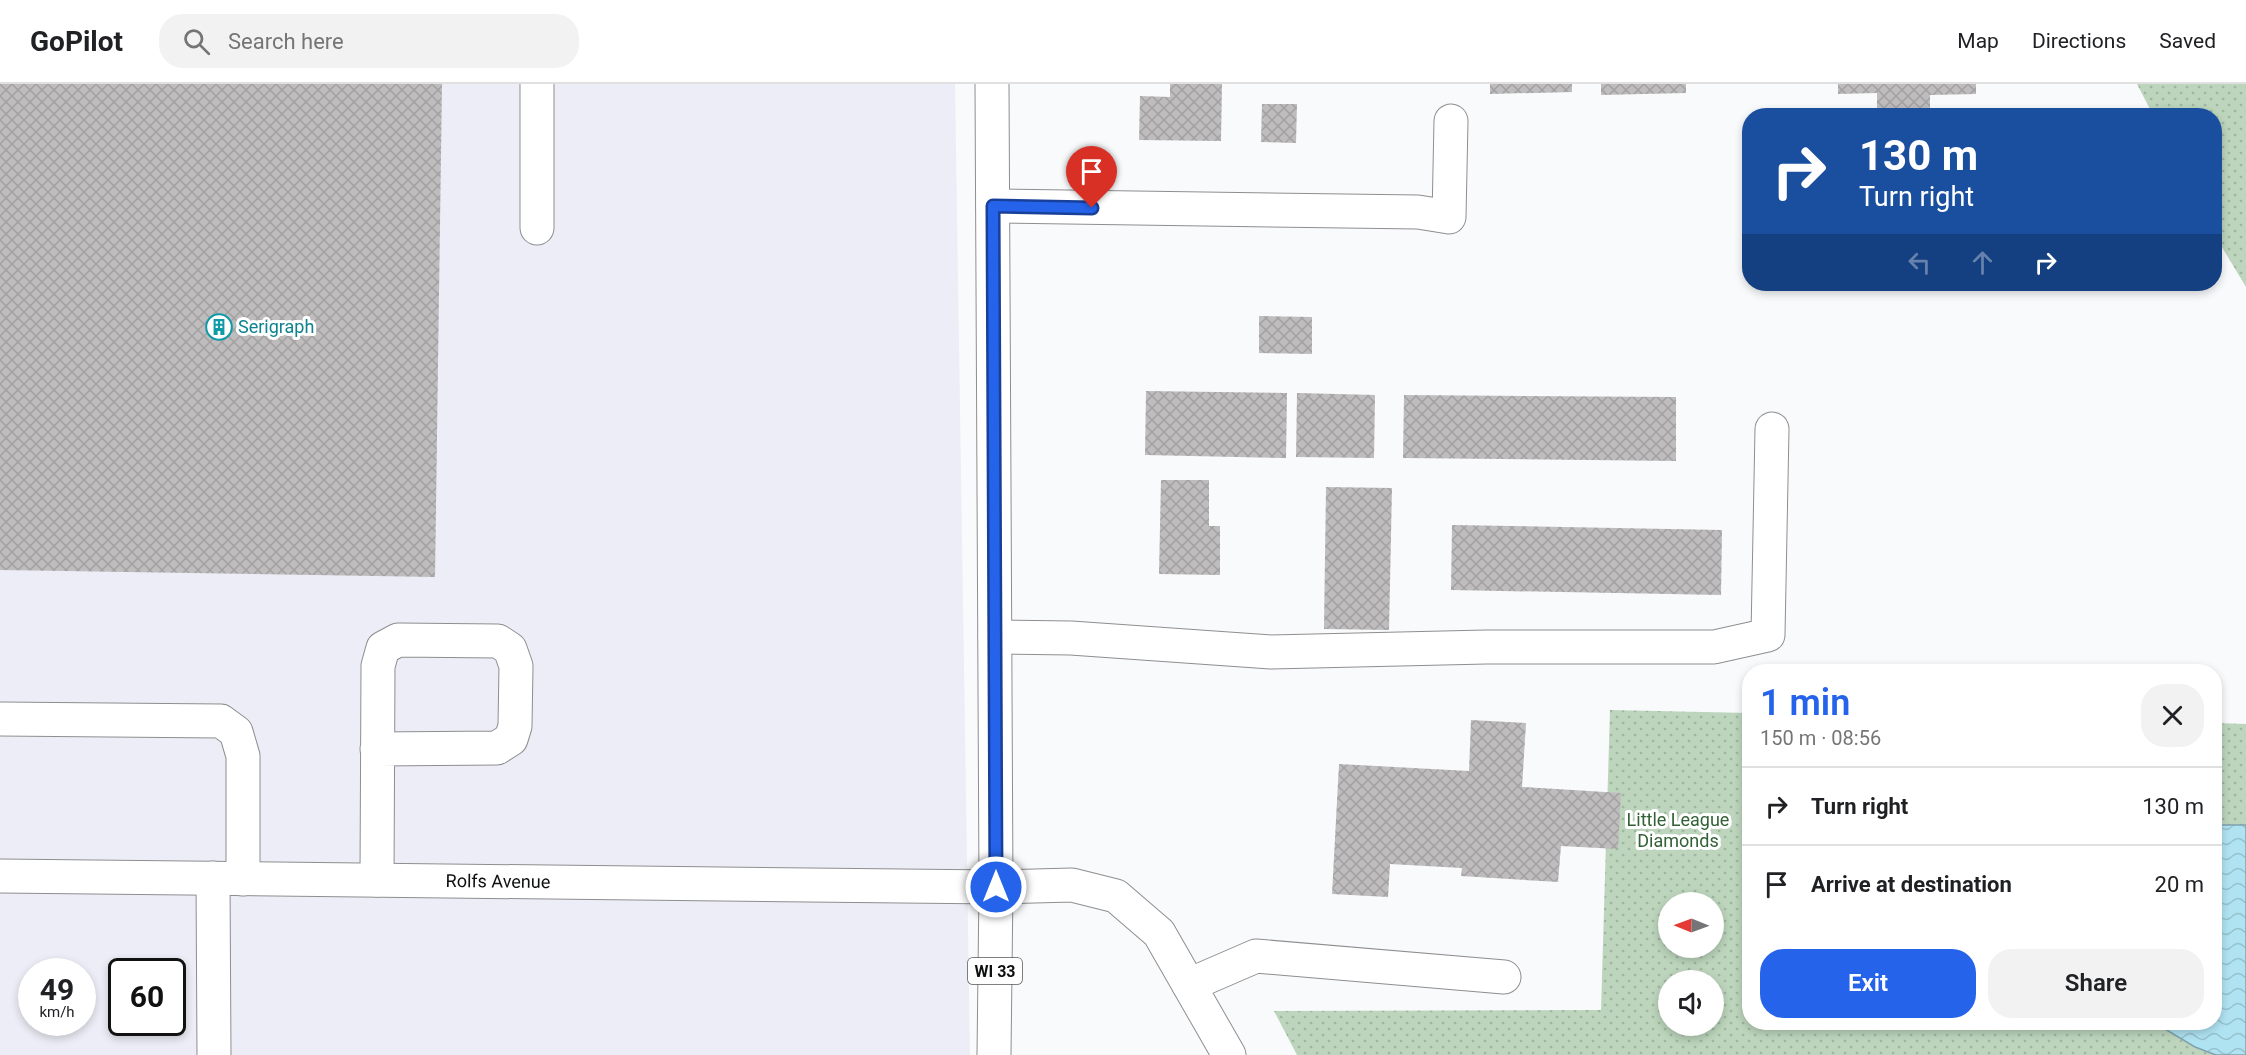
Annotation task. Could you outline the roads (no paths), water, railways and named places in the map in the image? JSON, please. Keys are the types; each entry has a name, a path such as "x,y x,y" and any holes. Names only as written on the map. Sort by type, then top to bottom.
{"main road":[{"path":"537,84 537,228"},
{"name":"WI 33","path":"992,84 996,887 994,1055"},
{"path":"993,206 1418,212 1449,217 1450,121"},
{"path":"995,637 1071,638 1271,652 1486,647 1714,647 1768,635 1772,429"},
{"path":"377,749 498,748 511,739 515,726 516,666 510,649 498,641 398,640 383,648 378,666 377,749 378,880"},
{"path":"0,719 221,721 236,732 243,756 228,878 214,1055"},
{"name":"Rolfs Avenue","path":"0,876 996,887 1072,885 1116,897 1159,933 1229,1055"},
{"path":"1189,985 1256,956 1504,977"}],"water":[{"path":"2222,825 2246,825 2246,1055 2216,1055 2195,1047 2167,1030 2222,1030"}],"place":[{"name":"Serigraph","path":"219,327"}],"park label":[{"name":"Little League Diamonds","path":"1678,830"}]}
